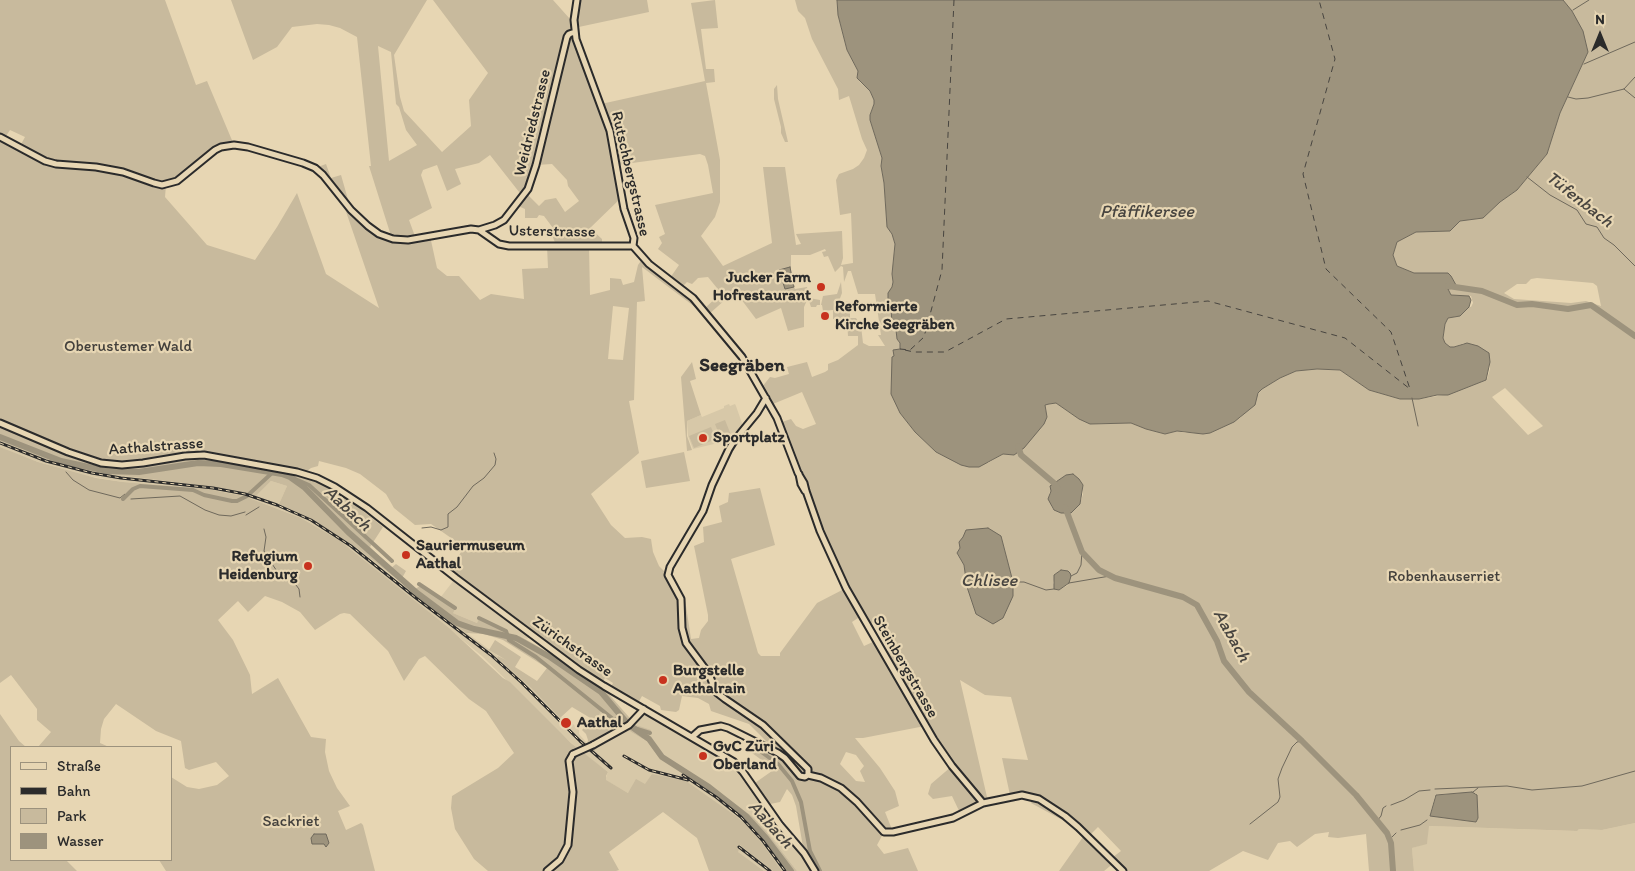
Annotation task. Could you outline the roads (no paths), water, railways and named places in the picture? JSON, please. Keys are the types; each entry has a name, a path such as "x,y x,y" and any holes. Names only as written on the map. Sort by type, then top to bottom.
{"street":[{"name":"Rutschbergstrasse","path":"577,0 575,32 580,54 610,131 624,209 634,238 634,246 649,264 681,288 708,314 739,353 766,398"},
{"name":"Weidriedstrasse","path":"479,230 504,220 528,189 536,165 567,37 570,33 575,32"},
{"path":"0,137 45,161 123,172 158,184 170,184 180,179 215,150 229,145 240,145 315,168 362,221 386,237 408,240 467,230 479,230"},
{"name":"Usterstrasse","path":"479,230 499,244 509,246 634,246"},
{"path":"766,398 758,413 729,449 712,485 703,511 670,567 668,575 682,602 682,625 686,643 709,674 716,692 763,725 808,769 808,775"},
{"name":"Steinbergstrasse","path":"766,398 777,418 798,473 803,480 830,554 861,616 942,752 983,803"},
{"name":"Aathalstrasse","path":"0,424 73,454 101,463 138,464 185,456 204,455 289,470"},
{"name":"Zürichstrasse","path":"289,470 317,478 344,492 562,658 603,685 726,757 738,766 780,825 804,853 815,871"},
{"path":"548,871 560,860 568,845 573,792 569,761 573,754 629,725 644,709"},
{"path":"692,737 700,730 726,727 778,753 785,758 800,776 805,777 808,775 841,788 885,832 893,832 953,818 983,803 1027,795 1039,799 1065,816 1123,871"}],"water":[{"name":"Pfäffikersee","path":"837,0 1563,0 1572,11 1583,31 1588,52 1560,113 1547,154 1517,190 1500,202 1483,218 1460,221 1450,231 1416,232 1397,242 1393,255 1397,266 1414,273 1448,273 1456,285 1455,288 1448,289 1451,295 1469,296 1471,300 1469,307 1460,316 1448,318 1443,338 1450,347 1467,343 1478,346 1489,353 1490,362 1486,380 1448,395 1437,395 1419,399 1400,399 1369,390 1340,370 1317,369 1296,371 1262,389 1258,393 1255,405 1234,422 1210,433 1203,434 1177,431 1165,434 1131,423 1090,424 1079,419 1056,403 1049,404 1045,405 1047,417 1044,424 1024,448 1014,455 1003,454 979,467 969,467 936,452 915,432 900,413 891,394 893,350 900,349 896,330 892,326 891,306 888,299 888,293 893,282 895,244 892,234 887,227 881,166 882,158 870,120 874,100 870,91 857,78 858,71 847,50 838,15"},
{"path":"790,267 794,287 785,289 779,270"},
{"path":"1073,474 1083,485 1080,504 1071,513 1061,513 1054,510 1048,499 1051,491 1050,486 1066,475"},
{"name":"Chlisee","path":"988,528 1001,536 1013,582 1013,596 1003,618 993,624 976,614 967,587 964,565 957,553 960,548 959,542 966,530"},
{"path":"1061,570 1070,573 1069,583 1059,590 1054,589 1054,575"},
{"path":"1472,792 1477,795 1478,818 1476,822 1430,816 1436,795"},
{"path":"314,834 326,834 329,843 326,847 324,844 312,844 311,838"}],"waterway":[{"path":"1573,10 1589,0"},
{"path":"1584,64 1635,42"},
{"path":"1568,97 1576,99 1588,98 1624,89 1635,77"},
{"path":"1624,89 1635,98"},
{"name":"Tüfenbach","path":"1527,177 1550,195 1577,210 1586,224 1597,227 1604,238 1614,245 1635,266"},
{"path":"1448,286 1482,291 1517,305 1532,304 1568,309 1591,305 1635,336"},
{"path":"1412,398 1418,426"},
{"name":"Aabach","path":"0,437 61,461 107,471 139,472 198,463 221,464 290,477 304,487 348,532 417,593 457,623 474,629 516,638 550,657 601,692 627,723"},
{"name":"Aabach","path":"1018,446 1021,455 1054,483 1058,489"},
{"path":"422,528 431,527 441,530 448,527 448,514 457,507 473,486 484,478 495,465 494,453"},
{"path":"66,472 73,480 89,490 120,498 125,494 126,496"},
{"path":"123,499 133,489 140,486 193,490 204,495 237,501 247,496 272,473"},
{"path":"293,478 309,485 392,561"},
{"path":"131,499 180,496 205,510 219,515 231,516 245,512"},
{"path":"246,515 259,507"},
{"name":"Aabach","path":"1065,507 1082,552 1099,570 1115,578 1183,597 1197,605 1217,641 1224,661 1249,692 1356,795 1387,833 1391,843 1393,871"},
{"path":"264,529 266,537 264,551 279,574 296,585 299,589 300,597"},
{"path":"1071,576 1077,573 1081,565 1082,552"},
{"path":"1069,583 1110,576"},
{"path":"1013,582 1024,582 1046,590 1054,589"},
{"path":"419,584 455,608"},
{"path":"479,618 506,631 509,640 536,657 613,719 625,721"},
{"name":"Aabach","path":"632,727 649,739 662,757 709,787 746,816 766,838 791,871"},
{"name":"Aabach","path":"634,728 650,733"},
{"path":"1250,824 1278,802 1280,797 1278,779 1282,768 1292,747 1297,742 1302,741"},
{"path":"756,746 778,764 792,781 801,802 810,851 820,871"},
{"path":"1435,789 1507,786 1532,790 1582,786 1635,771"},
{"path":"1473,792 1478,788"},
{"path":"1391,805 1419,791 1430,790"},
{"path":"1377,821 1381,816 1383,808 1386,806"},
{"path":"1401,830 1420,825 1427,820"},
{"path":"1390,839 1396,833"}],"railway":[{"path":"0,443 46,461 92,473 213,488 245,494 311,520 351,546 491,655 580,741 611,768"},
{"path":"624,756 649,770 688,780"},
{"path":"683,775 716,797 741,817 763,841 785,871"},
{"path":"739,847 770,871"}],"place":[{"name":"Jucker Farm Hofrestaurant","path":"821,287"},
{"name":"Reformierte Kirche Seegräben","path":"825,316"},
{"name":"Sportplatz","path":"703,438"},
{"name":"Sauriermuseum Aathal","path":"406,555"},
{"name":"Refugium Heidenburg","path":"308,566"},
{"name":"Burgstelle Aathalrain","path":"663,680"},
{"name":"Aathal","path":"566,723"},
{"name":"GvC Züri Oberland","path":"703,756"}],"district":[{"name":"Seegräben","path":"742,366"}],"park label":[{"name":"Oberustemer Wald","path":"128,347"},
{"name":"Robenhauserriet","path":"1444,577"},
{"name":"Sackriet","path":"291,822"}]}
